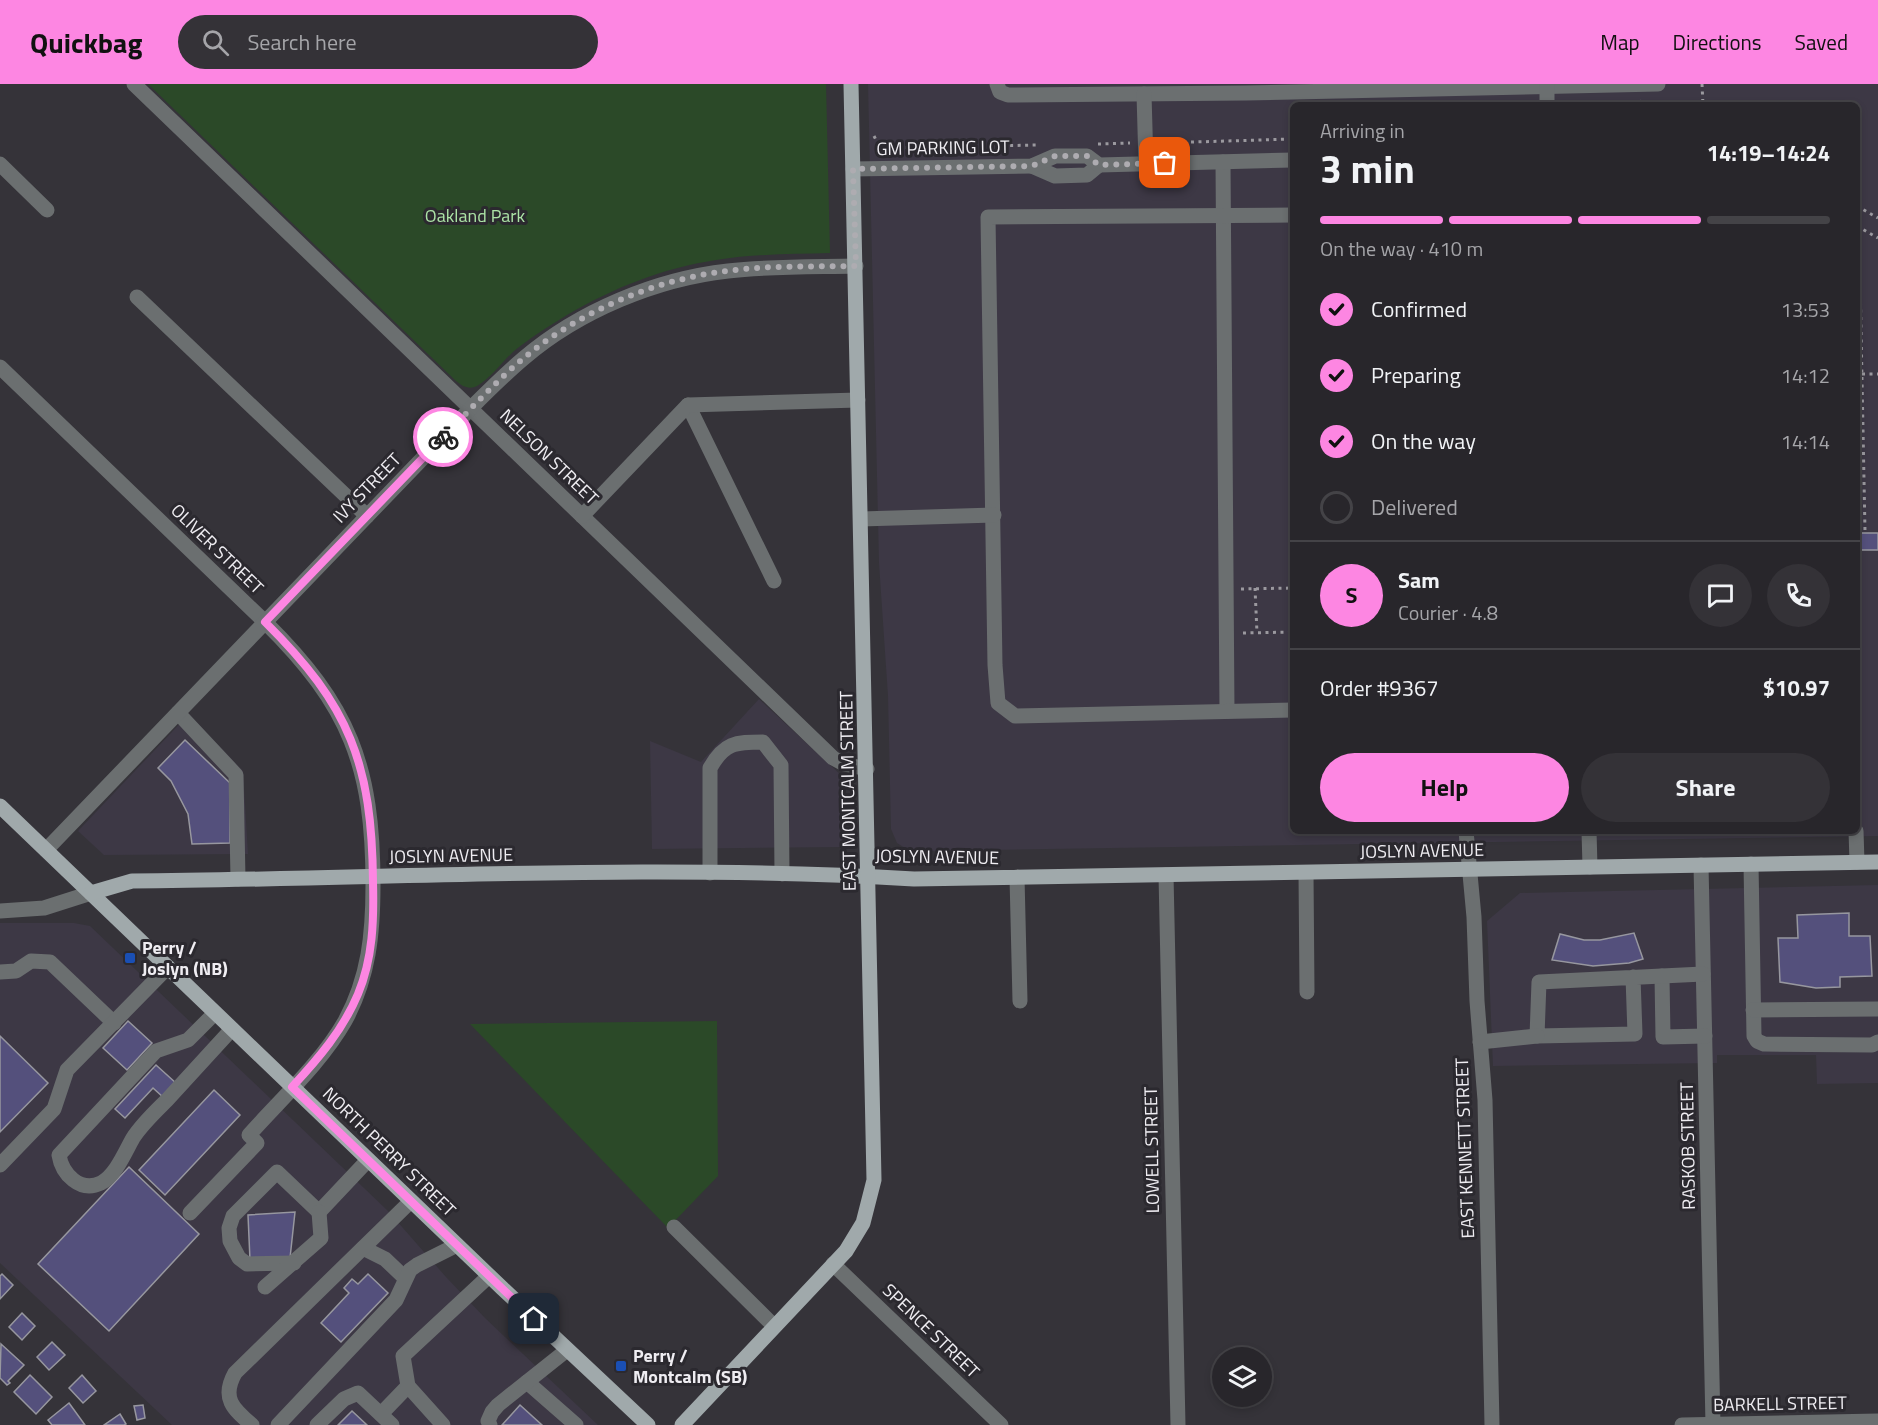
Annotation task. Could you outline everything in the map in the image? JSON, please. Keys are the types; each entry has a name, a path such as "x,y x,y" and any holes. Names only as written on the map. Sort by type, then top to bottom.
{"main road":[{"name":"EAST MONTCALM STREET","path":"682,1425 851,1244 863,1223 874,1180 851,84"},
{"name":"NORTH PERRY STREET","path":"0,806 489,1276 648,1425"},
{"name":"JOSLYN AVENUE","path":"91,893 132,881 630,872 869,876 914,879 1878,862"}],"street":[{"name":"NELSON STREET","path":"134,84 833,758 849,766 867,770"},
{"path":"997,84 1000,92 1008,95 1144,94 1348,98 1547,86 1658,84"},
{"path":"1547,86 1547,102"},
{"path":"1144,94 1146,164"},
{"name":"GM PARKING LOT","path":"853,169 1032,166 1055,176 1087,175 1099,165 1290,160"},
{"path":"1223,162 1227,711"},
{"path":"0,164 47,210"},
{"path":"1290,214 988,218 995,664 998,704 1015,716 1290,710"},
{"name":"IVY STREET","path":"46,850 471,408 525,357 550,339 596,312 646,291 689,278 729,270 856,266"},
{"path":"137,297 367,516"},
{"name":"OLIVER STREET","path":"0,367 265,622 313,674 333,703 348,733 362,770 371,824 373,916 371,944 358,994 335,1036 249,1135 257,1143 190,1213"},
{"path":"582,516 688,405 858,400"},
{"path":"688,405 774,581"},
{"path":"861,519 994,515"},
{"path":"178,713 236,775 238,879"},
{"path":"710,873 710,768 718,753 736,742 763,742 781,765 782,874"},
{"name":"EAST KENNETT STREET","path":"1466,834 1485,1100 1492,1425"},
{"path":"1589,834 1590,867"},
{"path":"1857,834 1857,862"},
{"path":"1751,864 1754,1036 1764,1044 1872,1045 1878,1042"},
{"name":"RASKOB STREET","path":"1701,865 1713,1425"},
{"path":"1306,873 1308,992"},
{"name":"LOWELL STREET","path":"1166,875 1178,1425"},
{"path":"1017,877 1020,1001"},
{"name":"JOSLYN AVENUE","path":"0,911 44,908 91,893"},
{"path":"0,972 16,971 31,961 50,962 114,1023"},
{"path":"0,1165 54,1109 67,1070 168,967"},
{"path":"1537,1036 1539,982 1703,974"},
{"path":"1662,976 1663,1037 1705,1036"},
{"path":"1480,1042 1537,1036 1635,1034 1633,977"},
{"path":"1754,1010 1878,1009"},
{"path":"215,1013 188,1040 156,1052 59,1155 68,1176 77,1184 91,1185 103,1182 114,1171 137,1132 232,1029"},
{"path":"319,1212 368,1160"},
{"path":"266,1287 294,1263 321,1238 319,1212 277,1172 233,1216 229,1228 230,1241 239,1258 247,1264 294,1263"},
{"path":"252,1425 234,1409 229,1396 229,1383 235,1372 411,1201"},
{"path":"674,1227 774,1326"},
{"path":"278,1425 396,1300 405,1278 417,1265 457,1245"},
{"path":"363,1248 385,1259 405,1278"},
{"name":"SPENCE STREET","path":"833,1264 1001,1425"},
{"path":"443,1425 408,1386 403,1356 489,1276"},
{"path":"490,1425 488,1421 492,1412 567,1350"},
{"path":"526,1382 576,1425"},
{"path":"381,1413 408,1386"},
{"path":"317,1425 344,1399 358,1393 392,1425"},
{"name":"BARKELL STREET","path":"1682,1425 1878,1421"}],"path":[{"path":"1702,84 1703,102"},
{"path":"1860,208 1878,218"},
{"path":"1860,228 1878,238"},
{"path":"1860,300 1865,531"},
{"path":"1862,374 1878,374"},
{"path":"1255,588 1257,633"},
{"path":"1227,589 1290,588"},
{"path":"1227,634 1290,632"}],"shaded area":[{"path":"868,84 1878,84 1878,836 928,851 905,848 897,843 891,829 888,696 879,563"},
{"path":"759,699 842,776 843,847 652,849 650,741 701,762"},
{"path":"189,714 243,771 248,854 104,855 78,831"},
{"path":"1878,885 1878,1083 1817,1084 1816,1055 1717,1055 1717,1063 1493,1066 1487,921 1520,893"},
{"path":"0,923 74,923 90,926 388,1211 485,1318 598,1425 172,1425 0,1263"}],"green space":[{"name":"Oakland Park","path":"148,84 826,84 830,253 730,258 677,268 639,280 602,296 560,319 514,351 482,383 471,388 466,387 456,381"},
{"path":"717,1021 718,1176 668,1228 470,1024"}],"building":[{"path":"1860,533 1878,533 1878,550 1860,550"},
{"path":"185,740 230,783 230,843 192,844 188,814 171,781 158,768"},
{"path":"1849,913 1849,936 1870,936 1872,976 1840,977 1840,987 1816,988 1780,982 1778,938 1798,938 1797,915"},
{"path":"1634,933 1643,959 1629,963 1593,966 1552,960 1560,934 1584,940 1600,940"},
{"path":"128,1021 152,1043 127,1070 103,1048"},
{"path":"0,1036 48,1083 0,1132"},
{"path":"156,1065 177,1084 164,1098 153,1088 125,1118 115,1109"},
{"path":"214,1090 240,1115 165,1195 139,1170"},
{"path":"129,1167 199,1234 109,1331 38,1264"},
{"path":"295,1212 290,1258 250,1260 248,1215"},
{"path":"2,1274 13,1285 0,1299 0,1276"},
{"path":"368,1274 388,1293 341,1342 321,1323 349,1293 344,1288 352,1279 358,1284"},
{"path":"22,1313 35,1326 22,1340 9,1327"},
{"path":"52,1342 65,1355 49,1370 37,1357"},
{"path":"1,1344 24,1365 8,1381 10,1383 7,1385 0,1378"},
{"path":"30,1375 52,1397 36,1414 14,1392"},
{"path":"82,1375 96,1391 83,1403 69,1388"},
{"path":"69,1403 85,1425 52,1425 48,1420"},
{"path":"143,1405 145,1418 137,1420 134,1406"},
{"path":"520,1405 542,1425 502,1425"},
{"path":"352,1411 367,1425 338,1425"},
{"path":"120,1414 126,1424 104,1425"}],"way so far":[{"path":"443,437 525,357 561,331 629,297 663,285 716,272 742,269 856,266 853,169 1032,166 1055,156 1087,156 1099,165 1165,163"}],"place":[{"name":"Perry / Joslyn (NB)","path":"130,958"},
{"name":"Perry / Montcalm (SB)","path":"621,1366"}],"route":[{"path":"443,437 265,622 313,674 339,713 362,770 371,824 373,925 366,970 358,994 344,1023 324,1051 292,1087 534,1319"}]}
